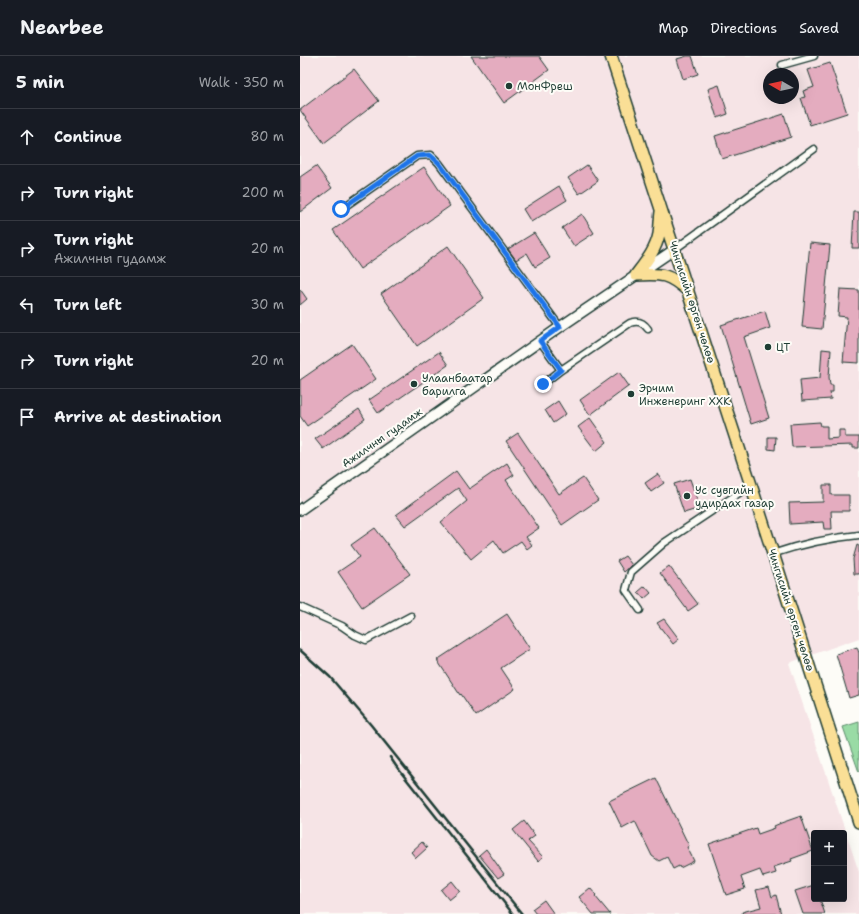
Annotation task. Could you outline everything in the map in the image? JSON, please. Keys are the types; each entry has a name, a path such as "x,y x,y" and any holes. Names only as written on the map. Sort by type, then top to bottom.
{"highway":[{"name":"Чингисийн өргөн чөлөө","path":"611,56 675,249 859,822"},
{"path":"636,275 656,245 659,234 661,207"},
{"path":"636,275 661,274 676,281 688,292"}],"main road":[{"name":"Ажилчны гудамж","path":"300,510 560,327 675,249"}],"street":[{"path":"782,65 814,56"},
{"path":"675,249 814,149"},
{"path":"341,209 417,156 430,155 439,163 560,327"},
{"path":"543,384 630,323 639,321 648,329"},
{"path":"540,341 561,370"},
{"path":"640,610 626,590 631,572 664,543 751,485"},
{"path":"772,554 795,546 830,538 859,535"},
{"path":"300,607 342,626 354,635 366,640 411,616"}],"shaded area":[{"path":"300,56 859,56 859,638 789,663 845,830 811,830 811,902 847,902 847,836 859,872 859,914 300,914"}],"green space":[{"path":"859,722 859,772 843,727"}],"building":[{"name":"МонФреш","path":"471,56 539,56 549,70 504,103"},
{"path":"692,56 698,74 683,79 677,59"},
{"path":"830,63 847,113 810,125 801,98 805,97 803,91 814,87 808,70"},
{"path":"354,69 379,101 324,143 300,110"},
{"path":"719,85 728,114 717,118 708,89"},
{"path":"784,114 791,137 722,159 715,136"},
{"path":"587,165 598,181 579,194 568,178"},
{"path":"316,166 332,188 300,212 300,177"},
{"path":"424,167 450,206 360,269 333,230"},
{"path":"559,186 567,200 531,222 523,209"},
{"path":"854,212 859,212 859,248 852,248"},
{"path":"582,214 594,233 574,246 562,228"},
{"path":"534,233 550,258 535,267 527,253 516,260 508,249"},
{"path":"810,243 830,245 822,329 802,327"},
{"path":"448,246 484,298 417,346 381,294"},
{"path":"300,289 307,299 300,305"},
{"path":"840,289 859,290 859,363 843,362 847,317 838,316"},
{"path":"765,311 770,328 744,337 769,418 751,424 721,325"},
{"path":"352,344 376,379 307,426 300,416 300,380"},
{"path":"822,349 831,350 829,377 830,385 833,385 833,392 830,392 831,399 802,401 800,380 820,378"},
{"path":"439,352 448,365 378,413 369,400"},
{"path":"619,372 629,386 590,415 580,400"},
{"path":"558,401 566,414 553,423 545,410"},
{"path":"359,409 365,419 323,449 315,439"},
{"path":"590,418 607,442 596,451 578,427"},
{"path":"820,422 821,426 827,426 827,439 839,438 839,430 845,430 845,437 859,437 859,448 853,448 853,445 792,447 790,424"},
{"path":"518,433 559,494 583,478 598,500 562,525 506,441"},
{"path":"768,437 776,437 775,450 768,449"},
{"path":"507,463 514,475 506,480 539,528 526,537 532,545 527,549 521,541 503,553 494,540 471,559 441,522 467,501 458,488 405,526 396,515 456,471 469,489"},
{"path":"658,474 664,483 651,492 645,483"},
{"name":"Ус сувгийн удирдах газар","path":"690,479 700,508 684,513 674,484"},
{"path":"823,485 831,485 831,495 849,495 849,511 831,511 832,529 824,529 823,522 790,524 789,503 823,502"},
{"path":"375,528 410,574 362,607 338,572 360,557 351,545"},
{"path":"857,545 859,546 859,574 854,574 853,559"},
{"path":"625,556 632,565 624,572 617,561"},
{"path":"669,566 698,604 688,611 660,573"},
{"path":"645,586 651,593 644,599 638,592"},
{"path":"507,614 530,649 501,668 515,689 476,716 437,660"},
{"path":"664,619 679,639 673,644 657,623"},
{"path":"857,647 859,653 859,695 849,698 836,654"},
{"path":"656,778 689,846 687,847 694,861 680,868 679,866 673,869 667,857 659,861 652,856 635,821 622,828 609,801"},
{"path":"801,816 811,845 811,852 791,859 792,861 774,867 776,873 763,877 760,870 741,877 745,889 726,895 709,844 756,828 758,834 775,828 774,826"},
{"path":"524,821 535,836 528,841 543,857 538,861 513,830"},
{"path":"422,842 427,848 416,858 411,852"},
{"path":"486,849 504,874 498,878 479,855"},
{"path":"452,881 460,891 449,900 441,890"},
{"path":"811,886 811,902 821,902 825,914 803,914 795,891"},
{"path":"769,887 772,897 776,895 781,914 743,914 742,912 761,907 756,890"},
{"path":"590,888 610,914 593,914 579,897"},
{"path":"544,900 554,914 536,914 532,909"}],"railway":[{"path":"300,650 330,677 371,725 522,914"},
{"path":"390,757 513,914"}],"place":[{"name":"МонФреш","path":"509,86"},
{"name":"ЦТ","path":"768,347"},
{"name":"Улаанбаатар барилга","path":"414,384"},
{"name":"Эрчим Инженеринг ХХК","path":"631,394"},
{"name":"Ус сувгийн удирдах газар","path":"687,496"}],"route":[{"path":"341,209 417,156 430,155 439,163 560,327 540,341 561,370 543,384"}]}
